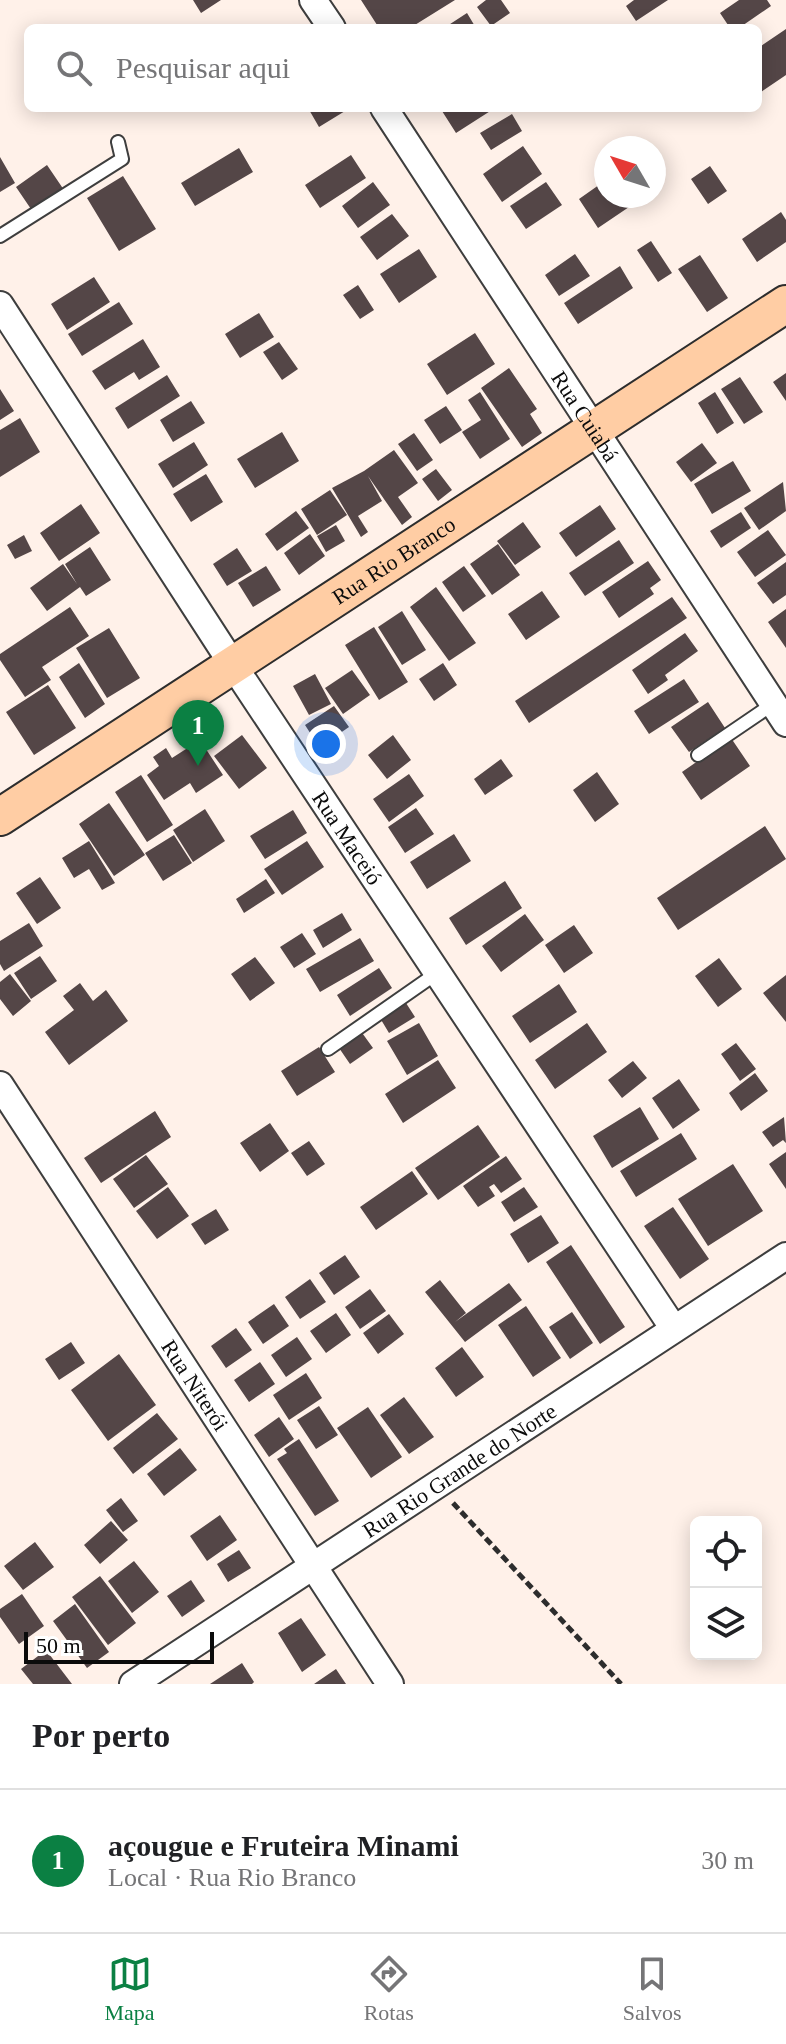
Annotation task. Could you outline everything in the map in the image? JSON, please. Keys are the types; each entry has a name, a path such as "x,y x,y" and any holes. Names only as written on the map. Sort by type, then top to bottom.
{"street":[{"path":"313,0 329,24"},
{"name":"Rua Cuiabá","path":"387,112 780,713"},
{"name":"Rua Rio Branco","path":"0,817 786,304"},
{"name":"Rua Maceió","path":"0,305 233,665 674,1329"},
{"name":"Rua Niterói","path":"0,1085 390,1684"},
{"name":"Rua Rio Grande do Norte","path":"133,1684 786,1256"}],"lane":[{"path":"0,236 122,159 118,142"},
{"path":"698,755 780,713"},
{"path":"328,1049 437,973"}],"path":[{"path":"436,1485 621,1684"}],"building":[{"path":"193,0 221,0 201,13"},
{"path":"361,0 455,0 416,24 376,24"},
{"path":"486,0 501,0 510,13 490,24 477,7"},
{"path":"634,0 668,0 636,21 626,6"},
{"path":"739,0 767,0 771,6 745,24 727,24 720,13"},
{"path":"467,13 474,24 450,24"},
{"path":"786,29 786,75 762,91 762,45"},
{"path":"310,112 343,112 319,127"},
{"path":"443,112 489,112 456,133"},
{"path":"512,114 522,131 491,150 480,133"},
{"path":"523,146 542,174 502,202 483,174"},
{"path":"239,148 253,172 195,206 181,183"},
{"path":"351,155 366,178 320,208 305,185"},
{"path":"0,157 15,183 0,192"},
{"path":"47,165 64,190 33,212 16,187"},
{"path":"710,166 727,191 708,204 691,179"},
{"path":"123,176 156,229 119,251 87,198"},
{"path":"373,182 390,205 358,228 342,206"},
{"path":"546,182 562,205 526,229 510,206"},
{"path":"594,188 594,208 628,208 598,228 579,199"},
{"path":"781,212 786,220 786,242 757,262 742,239"},
{"path":"392,214 409,236 377,260 360,237"},
{"path":"651,241 672,273 658,282 637,250"},
{"path":"419,249 437,277 399,303 380,274"},
{"path":"575,254 590,276 559,296 545,275"},
{"path":"700,255 728,298 707,312 678,269"},
{"path":"620,266 633,288 578,324 564,303"},
{"path":"94,277 110,302 67,330 51,304"},
{"path":"358,285 374,310 360,319 343,295"},
{"path":"119,302 133,324 82,356 68,334"},
{"path":"259,313 274,337 240,358 225,334"},
{"path":"475,333 495,364 447,395 427,364"},
{"path":"143,339 160,367 139,380 134,372 105,390 92,371"},
{"path":"279,342 298,369 282,380 263,352"},
{"path":"509,368 537,409 530,414 542,433 522,447 481,388"},
{"path":"786,373 786,401 773,382"},
{"path":"167,375 180,396 128,429 115,408"},
{"path":"740,377 763,412 744,424 721,389"},
{"path":"0,389 14,411 0,420"},
{"path":"480,392 510,439 480,459 462,432 481,420 468,400"},
{"path":"715,392 734,423 717,434 698,403"},
{"path":"191,401 205,423 173,442 160,420"},
{"path":"446,406 462,430 440,444 424,420"},
{"path":"20,418 40,452 0,477 0,430"},
{"path":"282,432 299,461 255,488 237,459"},
{"path":"414,433 433,460 417,471 398,444"},
{"path":"194,442 208,465 173,488 158,464"},
{"path":"702,443 717,463 691,482 676,462"},
{"path":"394,450 418,483 398,497 412,517 402,525 368,476 382,501 358,516 368,532 361,537 332,488"},
{"path":"733,461 751,491 712,514 694,484"},
{"path":"436,469 452,490 438,501 422,479"},
{"path":"206,474 223,502 191,522 173,494"},
{"path":"783,482 786,511 759,530 744,508"},
{"path":"330,490 347,515 317,535 301,509"},
{"path":"81,504 100,533 59,561 40,533"},
{"path":"600,505 616,529 576,557 559,533"},
{"path":"296,511 309,528 277,551 265,534"},
{"path":"741,512 751,528 721,548 710,531"},
{"path":"523,522 541,547 515,565 497,541"},
{"path":"336,525 345,541 326,552 317,536"},
{"path":"768,530 786,555 755,577 737,552"},
{"path":"310,534 325,556 299,575 284,553"},
{"path":"24,535 32,551 15,559 7,545"},
{"path":"619,540 634,563 585,596 569,573"},
{"path":"498,544 520,575 492,595 470,564"},
{"path":"90,547 111,580 86,596 80,587 47,611 30,588 63,564 77,584 65,564"},
{"path":"237,548 252,571 227,586 213,564"},
{"path":"648,561 661,580 650,588 654,594 619,618 602,592"},
{"path":"786,562 786,595 773,604 757,583"},
{"path":"266,566 281,590 253,607 238,583"},
{"path":"464,566 486,596 463,612 442,582"},
{"path":"436,587 476,643 449,661 410,607"},
{"path":"542,591 560,617 526,640 508,614"},
{"path":"672,597 687,618 529,723 515,701"},
{"path":"70,607 89,636 42,667 51,680 25,697 0,660 0,654"},
{"path":"786,609 786,648 768,622"},
{"path":"402,611 426,650 402,665 378,627"},
{"path":"374,627 408,682 379,700 345,645"},
{"path":"109,628 140,678 107,698 76,648"},
{"path":"685,633 698,651 665,675 668,680 648,694 632,670"},
{"path":"79,663 105,704 85,718 59,677"},
{"path":"443,663 457,685 434,701 419,679"},
{"path":"352,670 370,695 343,714 325,688"},
{"path":"315,674 331,704 309,715 293,686"},
{"path":"684,679 699,702 649,734 634,711"},
{"path":"48,685 76,728 34,755 6,712"},
{"path":"708,702 725,728 689,752 671,727"},
{"path":"334,706 349,727 333,738 328,730 314,739 305,725"},
{"path":"242,735 267,768 239,789 214,756"},
{"path":"393,735 411,760 387,779 368,755"},
{"path":"731,738 750,766 701,800 682,772"},
{"path":"200,740 223,775 196,793 190,783 164,800 147,775 159,766 153,757 166,748 172,758"},
{"path":"501,759 513,776 485,795 474,779"},
{"path":"597,772 619,804 595,822 573,790"},
{"path":"409,774 424,796 389,822 373,799"},
{"path":"141,775 173,825 147,842 115,792"},
{"path":"109,803 145,855 114,876 79,824"},
{"path":"416,808 434,834 405,853 388,827"},
{"path":"205,809 225,841 193,862 173,830"},
{"path":"293,810 307,833 265,859 250,836"},
{"path":"765,826 786,859 678,930 657,898"},
{"path":"454,834 471,861 427,889 410,862"},
{"path":"174,835 192,863 163,881 145,853"},
{"path":"89,841 115,883 102,890 89,869 74,878 62,858"},
{"path":"307,841 324,867 282,895 264,869"},
{"path":"40,877 61,908 37,924 16,893"},
{"path":"266,879 275,893 244,913 236,899"},
{"path":"505,881 522,908 466,945 449,918"},
{"path":"342,913 352,930 323,948 313,930"},
{"path":"525,914 544,940 501,972 482,946"},
{"path":"29,923 43,946 4,971 0,964 0,941"},
{"path":"574,925 593,953 564,973 545,945"},
{"path":"302,933 316,954 294,968 280,947"},
{"path":"360,938 374,961 320,992 306,969"},
{"path":"40,956 57,981 31,999 14,973"},
{"path":"255,957 275,983 250,1001 231,974"},
{"path":"719,958 742,989 718,1007 695,976"},
{"path":"379,968 392,988 350,1016 337,995"},
{"path":"10,974 31,1001 13,1016 0,999 0,982"},
{"path":"786,975 786,1022 763,993"},
{"path":"80,983 93,1001 106,990 128,1021 69,1065 45,1032 74,1010 63,996"},
{"path":"559,984 577,1012 530,1043 512,1016"},
{"path":"406,1003 415,1017 389,1033 380,1018"},
{"path":"419,1023 438,1056 407,1075 387,1041"},
{"path":"587,1023 607,1052 555,1089 535,1060"},
{"path":"360,1030 373,1048 350,1064 337,1045"},
{"path":"736,1043 756,1069 740,1081 721,1054"},
{"path":"319,1047 335,1072 297,1096 281,1071"},
{"path":"438,1060 456,1088 403,1123 385,1094"},
{"path":"633,1061 647,1078 622,1098 608,1080"},
{"path":"755,1073 768,1091 741,1111 729,1093"},
{"path":"679,1079 700,1110 673,1129 652,1098"},
{"path":"640,1107 659,1139 612,1168 593,1136"},
{"path":"155,1111 171,1137 101,1183 84,1158"},
{"path":"784,1117 786,1143 783,1140 773,1147 762,1132"},
{"path":"270,1123 289,1151 260,1172 240,1143"},
{"path":"478,1125 500,1157 438,1200 415,1168"},
{"path":"681,1133 697,1159 636,1197 620,1171"},
{"path":"309,1141 325,1164 307,1176 291,1153"},
{"path":"786,1152 786,1189 769,1164"},
{"path":"146,1155 168,1184 134,1208 113,1179"},
{"path":"506,1156 522,1179 501,1193 494,1184 489,1187 495,1196 478,1207 463,1186"},
{"path":"733,1164 763,1211 708,1246 678,1199"},
{"path":"412,1171 428,1194 376,1230 360,1207"},
{"path":"168,1187 189,1216 157,1239 136,1211"},
{"path":"524,1187 538,1207 514,1222 501,1202"},
{"path":"673,1207 709,1259 680,1279 644,1226"},
{"path":"216,1209 229,1230 205,1245 191,1224"},
{"path":"541,1215 559,1243 528,1263 510,1234"},
{"path":"571,1245 625,1327 600,1344 546,1262"},
{"path":"345,1255 360,1277 334,1295 319,1273"},
{"path":"310,1279 326,1302 300,1319 285,1297"},
{"path":"440,1280 466,1313 455,1322 509,1283 522,1300 465,1342 425,1292"},
{"path":"370,1289 386,1311 360,1329 345,1307"},
{"path":"274,1304 289,1326 263,1344 248,1322"},
{"path":"526,1306 561,1358 533,1377 498,1325"},
{"path":"572,1312 593,1343 570,1359 549,1327"},
{"path":"336,1313 351,1335 326,1353 310,1331"},
{"path":"389,1314 404,1334 378,1354 363,1333"},
{"path":"236,1328 252,1350 226,1368 211,1346"},
{"path":"297,1337 312,1359 286,1377 271,1355"},
{"path":"71,1342 85,1363 59,1380 45,1359"},
{"path":"462,1347 484,1377 456,1397 435,1368"},
{"path":"119,1354 156,1405 108,1441 71,1390"},
{"path":"260,1362 275,1384 249,1402 234,1380"},
{"path":"306,1373 322,1398 289,1420 273,1395"},
{"path":"404,1397 434,1437 409,1454 380,1415"},
{"path":"319,1406 338,1435 316,1449 297,1420"},
{"path":"368,1407 402,1457 371,1478 337,1428"},
{"path":"157,1413 178,1439 133,1474 113,1448"},
{"path":"279,1417 294,1439 269,1457 254,1435"},
{"path":"299,1439 339,1501 315,1516 277,1459 287,1453 284,1449"},
{"path":"180,1448 197,1470 164,1496 147,1474"},
{"path":"121,1498 138,1521 123,1532 106,1510"},
{"path":"220,1515 237,1540 207,1561 190,1536"},
{"path":"111,1521 128,1540 100,1564 84,1545"},
{"path":"35,1542 54,1567 23,1590 4,1566"},
{"path":"239,1550 251,1568 228,1582 217,1564"},
{"path":"134,1561 159,1592 132,1613 108,1581"},
{"path":"100,1576 136,1623 108,1645 72,1597"},
{"path":"191,1580 205,1601 182,1617 167,1596"},
{"path":"22,1594 44,1626 19,1644 0,1617 0,1609"},
{"path":"75,1604 109,1652 87,1668 53,1621"},
{"path":"301,1618 326,1655 302,1672 278,1633"},
{"path":"46,1650 72,1684 33,1684 21,1669"},
{"path":"242,1663 254,1682 252,1684 210,1684"},
{"path":"336,1669 346,1684 314,1684"}],"place":[{"name":"açougue e Fruteira Minami","path":"198,766"}]}
